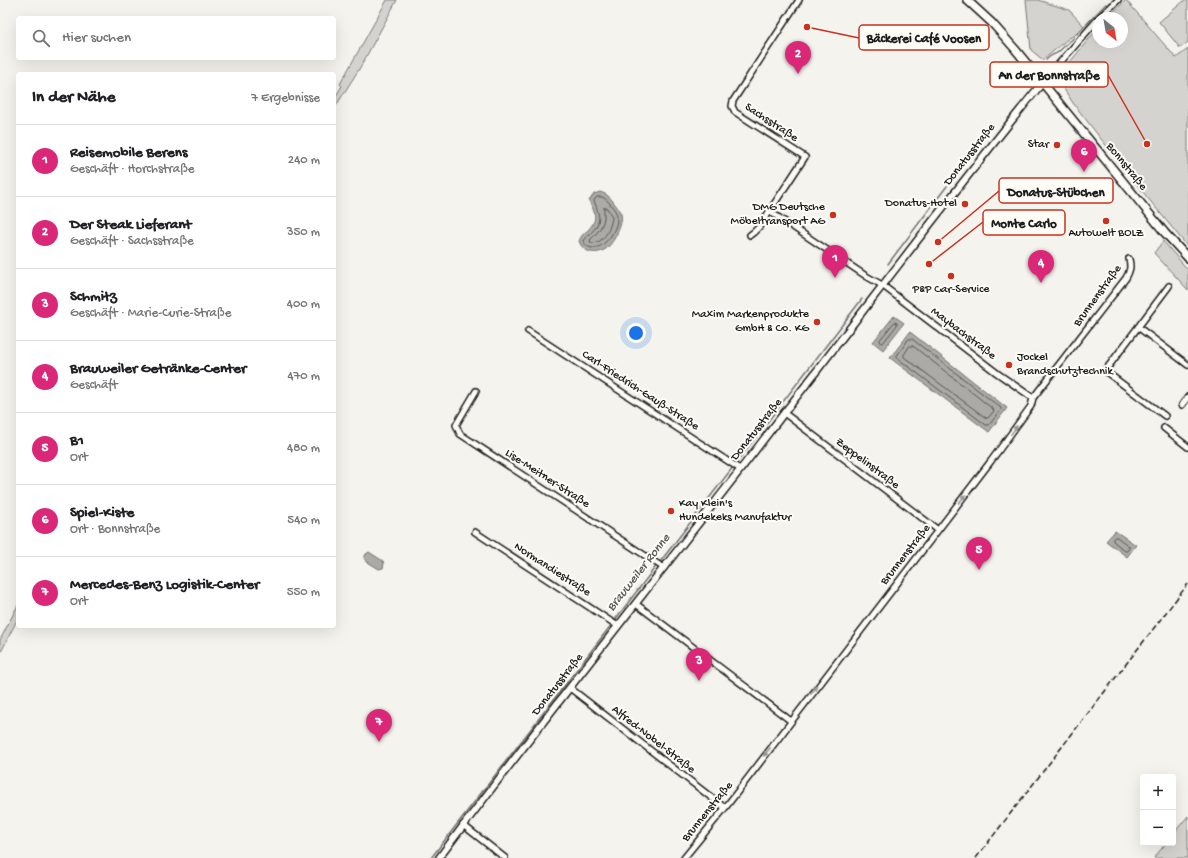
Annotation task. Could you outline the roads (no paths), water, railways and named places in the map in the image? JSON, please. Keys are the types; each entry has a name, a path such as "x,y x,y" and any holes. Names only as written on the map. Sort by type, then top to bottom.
{"main road":[{"name":"Bonnstraße","path":"967,0 992,23 1015,49 1188,258"}],"street":[{"name":"Sachsstraße","path":"750,235 759,227 805,157 735,112 732,106 733,101 799,0"},
{"name":"Donatusstraße","path":"1106,12 1118,0"},
{"name":"Donatusstraße","path":"439,858 617,625 636,604 739,468 784,413 882,285 1043,82 1092,27"},
{"name":"Maybachstraße","path":"769,211 866,276 882,285 1033,398"},
{"name":"Brunnenstraße","path":"684,858 725,808 1031,406 1033,398 1130,272 1131,267 1129,259"},
{"path":"1165,416 1105,371 1169,286"},
{"path":"1138,327 1188,365"},
{"name":"Carl-Friedrich-Gauß-Straße","path":"528,330 739,468"},
{"name":"Lise-Meitner-Straße","path":"476,392 456,425 460,434 663,567"},
{"path":"1182,405 1188,397"},
{"name":"Zeppelinstraße","path":"784,413 938,530"},
{"path":"1164,428 1188,447"},
{"name":"Normandiestraße","path":"475,532 617,625"},
{"path":"636,604 791,721"},
{"name":"Alfred-Nobel-Straße","path":"570,688 725,808"},
{"path":"463,825 505,858"}],"water":[{"path":"600,192 611,199 622,218 620,227 610,245 599,252 591,252 587,251 579,241 582,235 593,224 595,217 589,201 594,194"},
{"path":"894,316 904,323 883,350 873,342"},
{"path":"910,332 1007,408 989,432 890,358"},
{"path":"1115,531 1136,545 1127,557 1106,541"},
{"path":"369,552 383,561 383,568 379,569 366,561 364,558"}],"waterway":[{"path":"1077,34 1106,4"},
{"path":"1046,60 1057,53 1074,38"},
{"name":"Brauweiler Ronne","path":"888,264 947,186"},
{"name":"Brauweiler Ronne","path":"735,464 862,299"},
{"name":"Brauweiler Ronne","path":"660,562 733,467"},
{"name":"Brauweiler Ronne","path":"614,621 657,565"},
{"name":"Brauweiler Ronne","path":"431,858 612,624"}],"railway":[{"path":"976,858 1188,584"}],"place":[{"name":"Bäckerei Café Voosen","path":"807,27"},
{"name":"Der Steak Lieferant","path":"798,74"},
{"name":"An der Bonnstraße","path":"1147,144"},
{"name":"Star","path":"1057,145"},
{"name":"Spiel-Kiste","path":"1084,172"},
{"name":"Donatus-Hotel","path":"965,204"},
{"name":"DMG Deutsche Möbeltransport AG","path":"833,215"},
{"name":"Autowelt BOLZ","path":"1106,221"},
{"name":"Donatus-Stübchen","path":"938,242"},
{"name":"Monte Carlo","path":"929,264"},
{"name":"P&P Car-Service","path":"951,276"},
{"name":"Reisemobile Berens","path":"835,278"},
{"name":"Brauweiler Getränke-Center","path":"1041,283"},
{"name":"Maxim Markenprodukte GmbH & Co. KG","path":"817,322"},
{"name":"Jockel Brandschutztechnik","path":"1009,365"},
{"name":"Kay Klein's Hundekeks Manufaktur","path":"671,511"},
{"name":"B1","path":"979,570"},
{"name":"Schmitz","path":"699,681"},
{"name":"Mercedes-Benz Logistik-Center","path":"379,742"}]}
